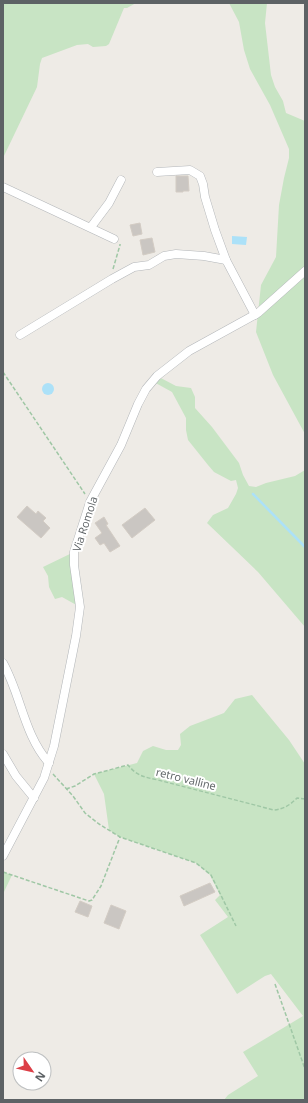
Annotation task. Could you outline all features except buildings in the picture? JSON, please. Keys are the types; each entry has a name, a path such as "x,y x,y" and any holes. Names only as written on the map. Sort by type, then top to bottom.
{"street":[{"path":"157,172 190,170 200,176 215,230 226,260 255,315"},
{"path":"91,227 109,203 121,180"},
{"path":"3,187 114,239"},
{"path":"20,335 112,279 134,267 149,265 164,256 176,254 204,256 226,260"},
{"name":"Via Romola","path":"3,856 44,778 57,732 76,636 80,607 74,565 74,552 90,502 121,445 143,394 157,376 189,351 255,315 305,271"},
{"path":"3,663 16,693 29,731 48,766"},
{"path":"3,754 16,776 34,798"}],"path":[{"path":"112,279 113,268 120,245 114,239"},
{"path":"3,372 90,502"},
{"name":"retro valline","path":"66,789 75,786 94,774 128,765 133,772 141,777 274,810 283,809 294,802 297,798 305,799"},
{"path":"48,766 85,813 99,824 120,837 196,863 203,868 210,875 236,926"},
{"path":"3,872 92,900 101,886 120,837"},
{"path":"275,984 305,1069"}],"green space":[{"path":"3,3 136,3 124,8 109,44 106,46 93,47 88,44 77,45 42,58 37,87 3,158"},
{"path":"229,3 267,3 265,23 271,75 275,87 283,101 286,113 305,121 305,434 273,375 256,332 261,285 276,257 279,205 289,158 289,149 270,105 250,69 244,50 239,22"},
{"path":"157,376 176,386 191,388 195,397 195,408 212,427 239,463 249,486 256,487 295,476 305,470 305,627 258,572 207,523 213,515 228,508 238,488 236,480 231,481 214,472 188,440 186,418 172,392 152,381"},
{"path":"74,552 80,607 62,597 55,599 49,587 48,576 43,567"},
{"path":"252,695 289,740 305,764 305,1100 224,1100 228,1095 258,1076 243,1052 303,1016 271,974 265,976 237,994 200,935 228,917 215,900 220,895 210,875 196,863 120,837 109,830 104,794 94,774 137,763 143,751 153,746 166,750 178,750 181,745 180,734 190,726 224,713 235,699"},
{"path":"3,872 12,875 3,894"}],"water":[{"path":"232,236 247,237 246,245 232,244"},
{"path":"48,383 52,385 54,389 52,393 48,395 44,393 42,389 44,385"}],"waterway":[{"path":"253,494 305,547"}]}
